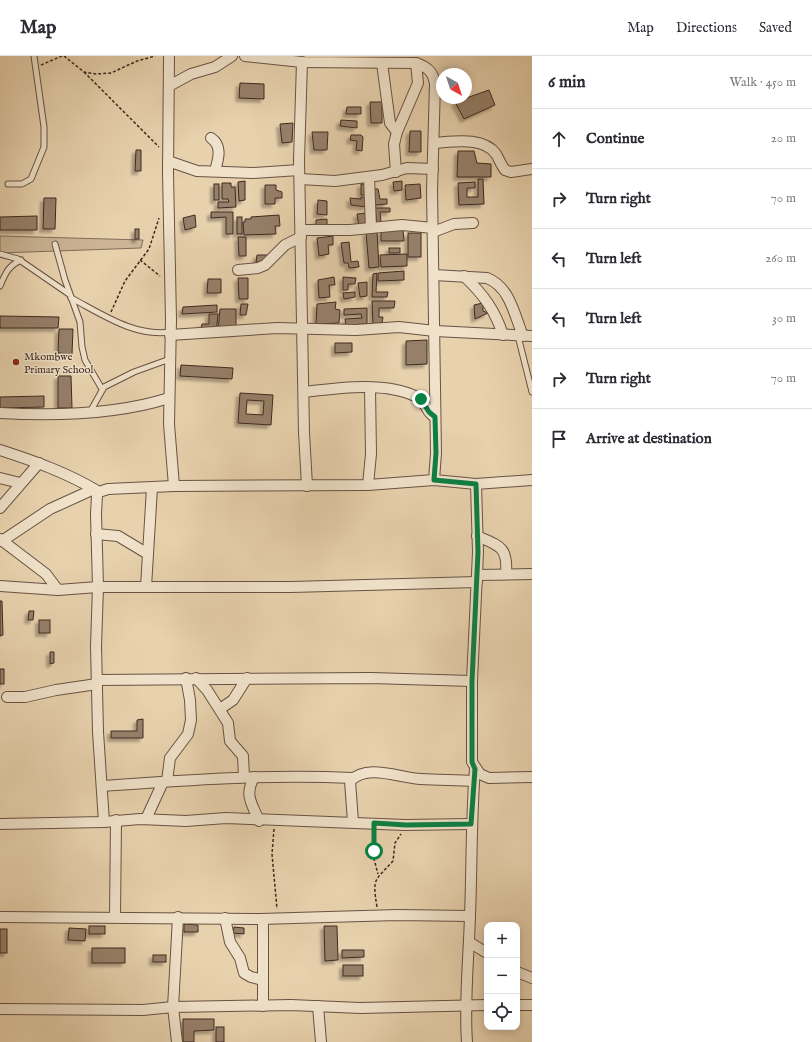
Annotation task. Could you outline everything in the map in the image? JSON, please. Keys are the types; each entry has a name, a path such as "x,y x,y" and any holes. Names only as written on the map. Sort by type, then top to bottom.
{"street":[{"path":"169,56 169,424 174,486"},
{"path":"169,86 192,74 215,67 232,56"},
{"path":"245,56 300,60 358,60 382,63 415,61 430,70 433,76 435,84 433,230 436,453 434,480"},
{"path":"300,60 300,175 304,432 307,486"},
{"path":"396,172 394,144 397,132 418,83 415,61"},
{"path":"382,63 390,123 397,132"},
{"path":"211,138 219,148 215,172"},
{"path":"434,143 480,143 488,146 496,154 505,170 511,172 532,170"},
{"path":"168,158 197,171 300,175 335,181 369,177 396,172 407,168 433,169"},
{"path":"369,177 371,228"},
{"path":"238,270 258,268 265,265 285,245 301,234 402,225 433,230 454,224 473,223"},
{"path":"170,334 276,328 303,330 399,327 435,331 524,336 502,287 487,278 434,275"},
{"path":"464,276 482,293 490,304 496,315 503,335"},
{"path":"304,392 370,388 398,390 421,399 429,412 435,417"},
{"path":"368,485 371,454 370,388"},
{"path":"0,413 90,412 142,406 169,398"},
{"path":"0,450 64,473 97,491"},
{"path":"0,508 20,483 39,463"},
{"path":"0,478 20,483"},
{"path":"58,590 46,574 1,540 50,509 97,491 108,489 174,486 368,485 434,480 476,484 532,480"},
{"path":"476,484 477,579 472,681 472,762 475,769 480,774 489,778 532,777"},
{"path":"146,587 152,488"},
{"path":"97,491 98,732 104,822"},
{"path":"96,534 118,536 148,554"},
{"path":"477,536 489,541 503,550 506,556 506,574"},
{"path":"0,586 58,590 146,587 298,587 477,579 506,574 532,574"},
{"path":"7,697 25,697 97,682 191,678 371,678 472,681"},
{"path":"191,678 207,690 228,723 230,741 243,756 249,777 248,796 259,821"},
{"path":"146,819 165,782 170,758 188,734 191,720 191,678"},
{"path":"220,709 233,700 247,678"},
{"path":"467,1042 466,1005 470,916 471,824 475,769"},
{"path":"102,786 249,777 291,776 352,778 364,773 381,772 420,779 474,781"},
{"path":"352,778 350,781 350,793 354,822"},
{"path":"0,824 104,822 146,819 186,821 226,818 259,821 354,822 406,825 471,824"},
{"path":"115,917 116,820"},
{"path":"0,917 178,917 263,919 379,915 470,916"},
{"path":"177,1042 173,1007 178,917"},
{"path":"225,918 230,942 240,958 244,973 251,977 263,980"},
{"path":"263,919 263,1006"},
{"path":"469,942 484,951"},
{"path":"520,973 532,978"},
{"path":"520,1005 532,1005"},
{"path":"0,1009 142,1010 173,1007 318,1006 360,1008 484,1006"},
{"path":"318,1006 320,1042"}],"lane":[{"path":"8,184 22,184 31,179 44,147 44,127 34,56"},
{"path":"55,244 80,322 82,347 85,360 102,389"},
{"path":"0,254 20,260 71,296 138,331 156,334 170,334"},
{"path":"0,286 8,270 13,264 20,260"},
{"path":"524,336 532,392"},
{"path":"90,412 102,389 122,377 170,359"}],"path":[{"path":"36,68 63,56 84,72 168,158"},
{"path":"84,72 111,73 137,61 155,56"},
{"path":"109,317 125,281 152,243 160,217"},
{"path":"140,260 170,284"},
{"path":"274,821 272,854 277,918"},
{"path":"374,823 374,858 378,875"},
{"path":"379,915 375,894 375,884 378,875 393,861 395,843 406,825"}],"shaded area":[{"path":"0,236 143,240 141,248 0,253"}],"building":[{"path":"240,83 264,84 264,99 239,98"},
{"path":"489,90 495,105 464,119 456,104 472,104 472,96"},
{"path":"370,102 382,102 382,123 371,123"},
{"path":"347,107 361,107 361,114 346,114"},
{"path":"341,120 357,121 357,128 340,126"},
{"path":"293,123 292,142 282,143 280,124"},
{"path":"410,131 421,131 421,152 409,152"},
{"path":"312,132 328,132 327,150 314,150"},
{"path":"351,135 361,135 363,137 362,151 356,150 357,141 350,140"},
{"path":"136,150 141,150 141,171 135,171"},
{"path":"458,151 474,151 477,163 491,164 491,177 457,177"},
{"path":"478,179 483,179 484,204 459,205 458,183 475,182 475,188 467,188 467,197 478,197"},
{"path":"245,181 245,200 239,201 238,182"},
{"path":"402,181 402,190 394,191 393,182"},
{"path":"222,183 231,183 231,187 235,187 236,207 218,208 218,202 229,202 228,199 222,199"},
{"path":"214,184 219,184 219,200 214,200"},
{"path":"361,184 366,184 366,195 361,195"},
{"path":"420,184 421,198 406,200 405,185"},
{"path":"265,185 276,185 276,190 282,192 282,198 275,198 275,204 265,204"},
{"path":"374,189 378,189 380,199 387,199 387,204 375,205"},
{"path":"361,197 367,197 367,207 351,205 350,198 361,199"},
{"path":"44,198 56,198 55,229 43,229"},
{"path":"318,200 327,201 327,215 317,214"},
{"path":"375,208 390,208 390,212 380,212 381,222 377,226"},
{"path":"211,212 233,212 233,234 226,234 226,217 211,218"},
{"path":"366,213 367,225 359,227 357,214"},
{"path":"195,215 196,227 185,230 183,218"},
{"path":"279,215 280,226 275,226 276,234 244,235 243,222 245,222 245,219 251,219 251,217"},
{"path":"37,216 37,230 0,230 0,217"},
{"path":"237,217 242,217 242,234 237,234"},
{"path":"327,219 327,231 316,232 316,220"},
{"path":"135,229 139,229 139,239 135,239"},
{"path":"403,230 404,241 381,241 381,231"},
{"path":"377,231 379,267 369,268 366,232"},
{"path":"408,233 421,233 421,257 408,257"},
{"path":"333,236 333,245 328,245 329,254 319,256 317,238"},
{"path":"238,237 246,237 246,256 239,256"},
{"path":"349,242 351,262 358,261 359,267 349,268 348,263 344,263 341,243"},
{"path":"389,248 400,248 400,253 389,253"},
{"path":"407,254 407,266 381,267 380,255"},
{"path":"257,255 269,255 268,262 256,262"},
{"path":"404,271 404,280 378,281 378,273"},
{"path":"377,273 376,292 388,292 387,297 372,297 373,274"},
{"path":"334,277 335,285 329,285 330,297 319,298 318,280"},
{"path":"343,277 356,278 355,284 348,284 348,290 343,290"},
{"path":"238,278 248,278 248,299 239,299"},
{"path":"208,279 221,279 221,293 207,293"},
{"path":"367,282 367,296 360,297 358,283"},
{"path":"355,292 355,297 344,299 343,293"},
{"path":"372,301 395,301 394,308 379,308 379,317 383,317 382,323 373,324"},
{"path":"336,302 335,309 340,310 339,323 316,324 317,304"},
{"path":"483,303 483,311 488,313 475,319 474,305"},
{"path":"241,304 248,304 246,315 240,315"},
{"path":"217,305 217,312 182,314 183,307"},
{"path":"367,308 367,324 346,325 345,319 362,318 361,314 344,315 344,309"},
{"path":"220,309 236,309 236,333 218,332"},
{"path":"209,314 218,314 216,334 201,329 202,324 209,324"},
{"path":"0,316 59,317 58,328 0,328"},
{"path":"59,329 73,329 72,354 58,353"},
{"path":"427,340 427,364 406,365 406,341"},
{"path":"335,343 352,343 352,352 335,353"},
{"path":"181,365 233,368 232,379 180,376"},
{"path":"58,376 71,376 72,408 58,408"},
{"path":"240,393 273,395 271,425 238,423","holes":["247,400 264,401 263,415 246,414"]},
{"path":"44,396 44,407 0,408 0,397"},
{"path":"0,601 2,601 3,635 0,636"},
{"path":"29,611 34,611 33,620 28,620"},
{"path":"39,620 50,620 50,633 39,633"},
{"path":"50,652 54,652 54,663 50,664"},
{"path":"0,669 4,669 4,684 0,684"},
{"path":"143,719 143,738 111,738 111,731 137,731 137,720"},
{"path":"184,924 198,925 198,932 184,932"},
{"path":"89,926 105,926 105,934 89,934"},
{"path":"324,926 337,926 338,960 325,961"},
{"path":"234,927 244,928 244,934 233,933"},
{"path":"69,928 86,929 85,941 68,940"},
{"path":"0,929 7,929 7,953 0,953"},
{"path":"92,948 125,948 125,963 92,963"},
{"path":"342,950 364,950 364,957 342,958"},
{"path":"153,955 166,955 166,962 153,962"},
{"path":"343,965 363,965 363,976 343,976"},
{"path":"183,1019 214,1019 214,1030 194,1031 194,1042 183,1042"},
{"path":"216,1027 224,1027 224,1042 216,1042"}],"place":[{"name":"Mkombwe Primary School","path":"16,362"}],"route":[{"path":"374,851 374,823 406,825 471,824 475,769 472,762 471,722 478,552 476,530 476,484 434,480 436,453 435,417 425,407 421,399"}]}
